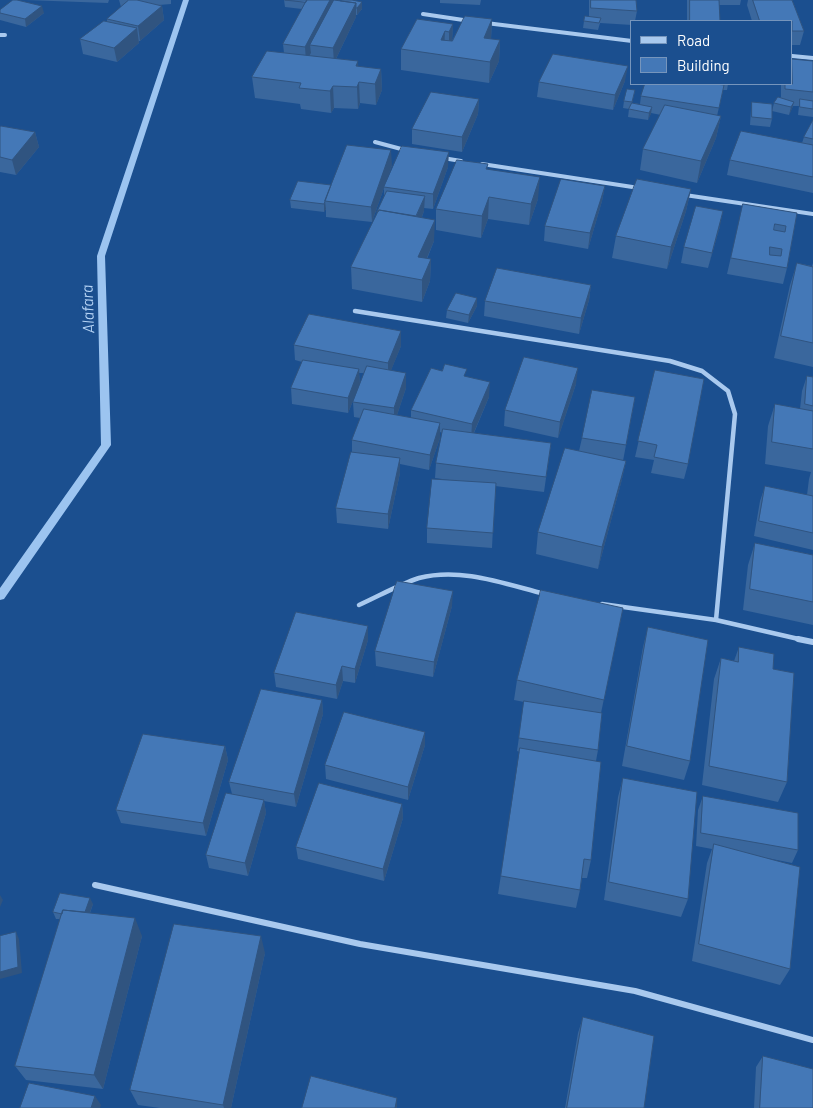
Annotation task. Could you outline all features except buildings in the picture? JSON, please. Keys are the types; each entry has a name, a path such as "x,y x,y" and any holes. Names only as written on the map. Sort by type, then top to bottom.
{"street":[{"path":"423,14 630,41"},
{"path":"793,56 813,58"},
{"path":"375,142 413,153"},
{"path":"442,158 648,189"},
{"path":"676,193 813,214"},
{"path":"355,310 670,361 702,371 728,391 735,414 716,620"},
{"path":"359,606 418,578 448,574 476,577 556,596"},
{"path":"592,602 716,620 813,642"},
{"path":"95,885 360,944 635,991 813,1040"}],"waterway":[{"name":"Alafara","path":"0,596 106,445 101,256 186,0"}]}
